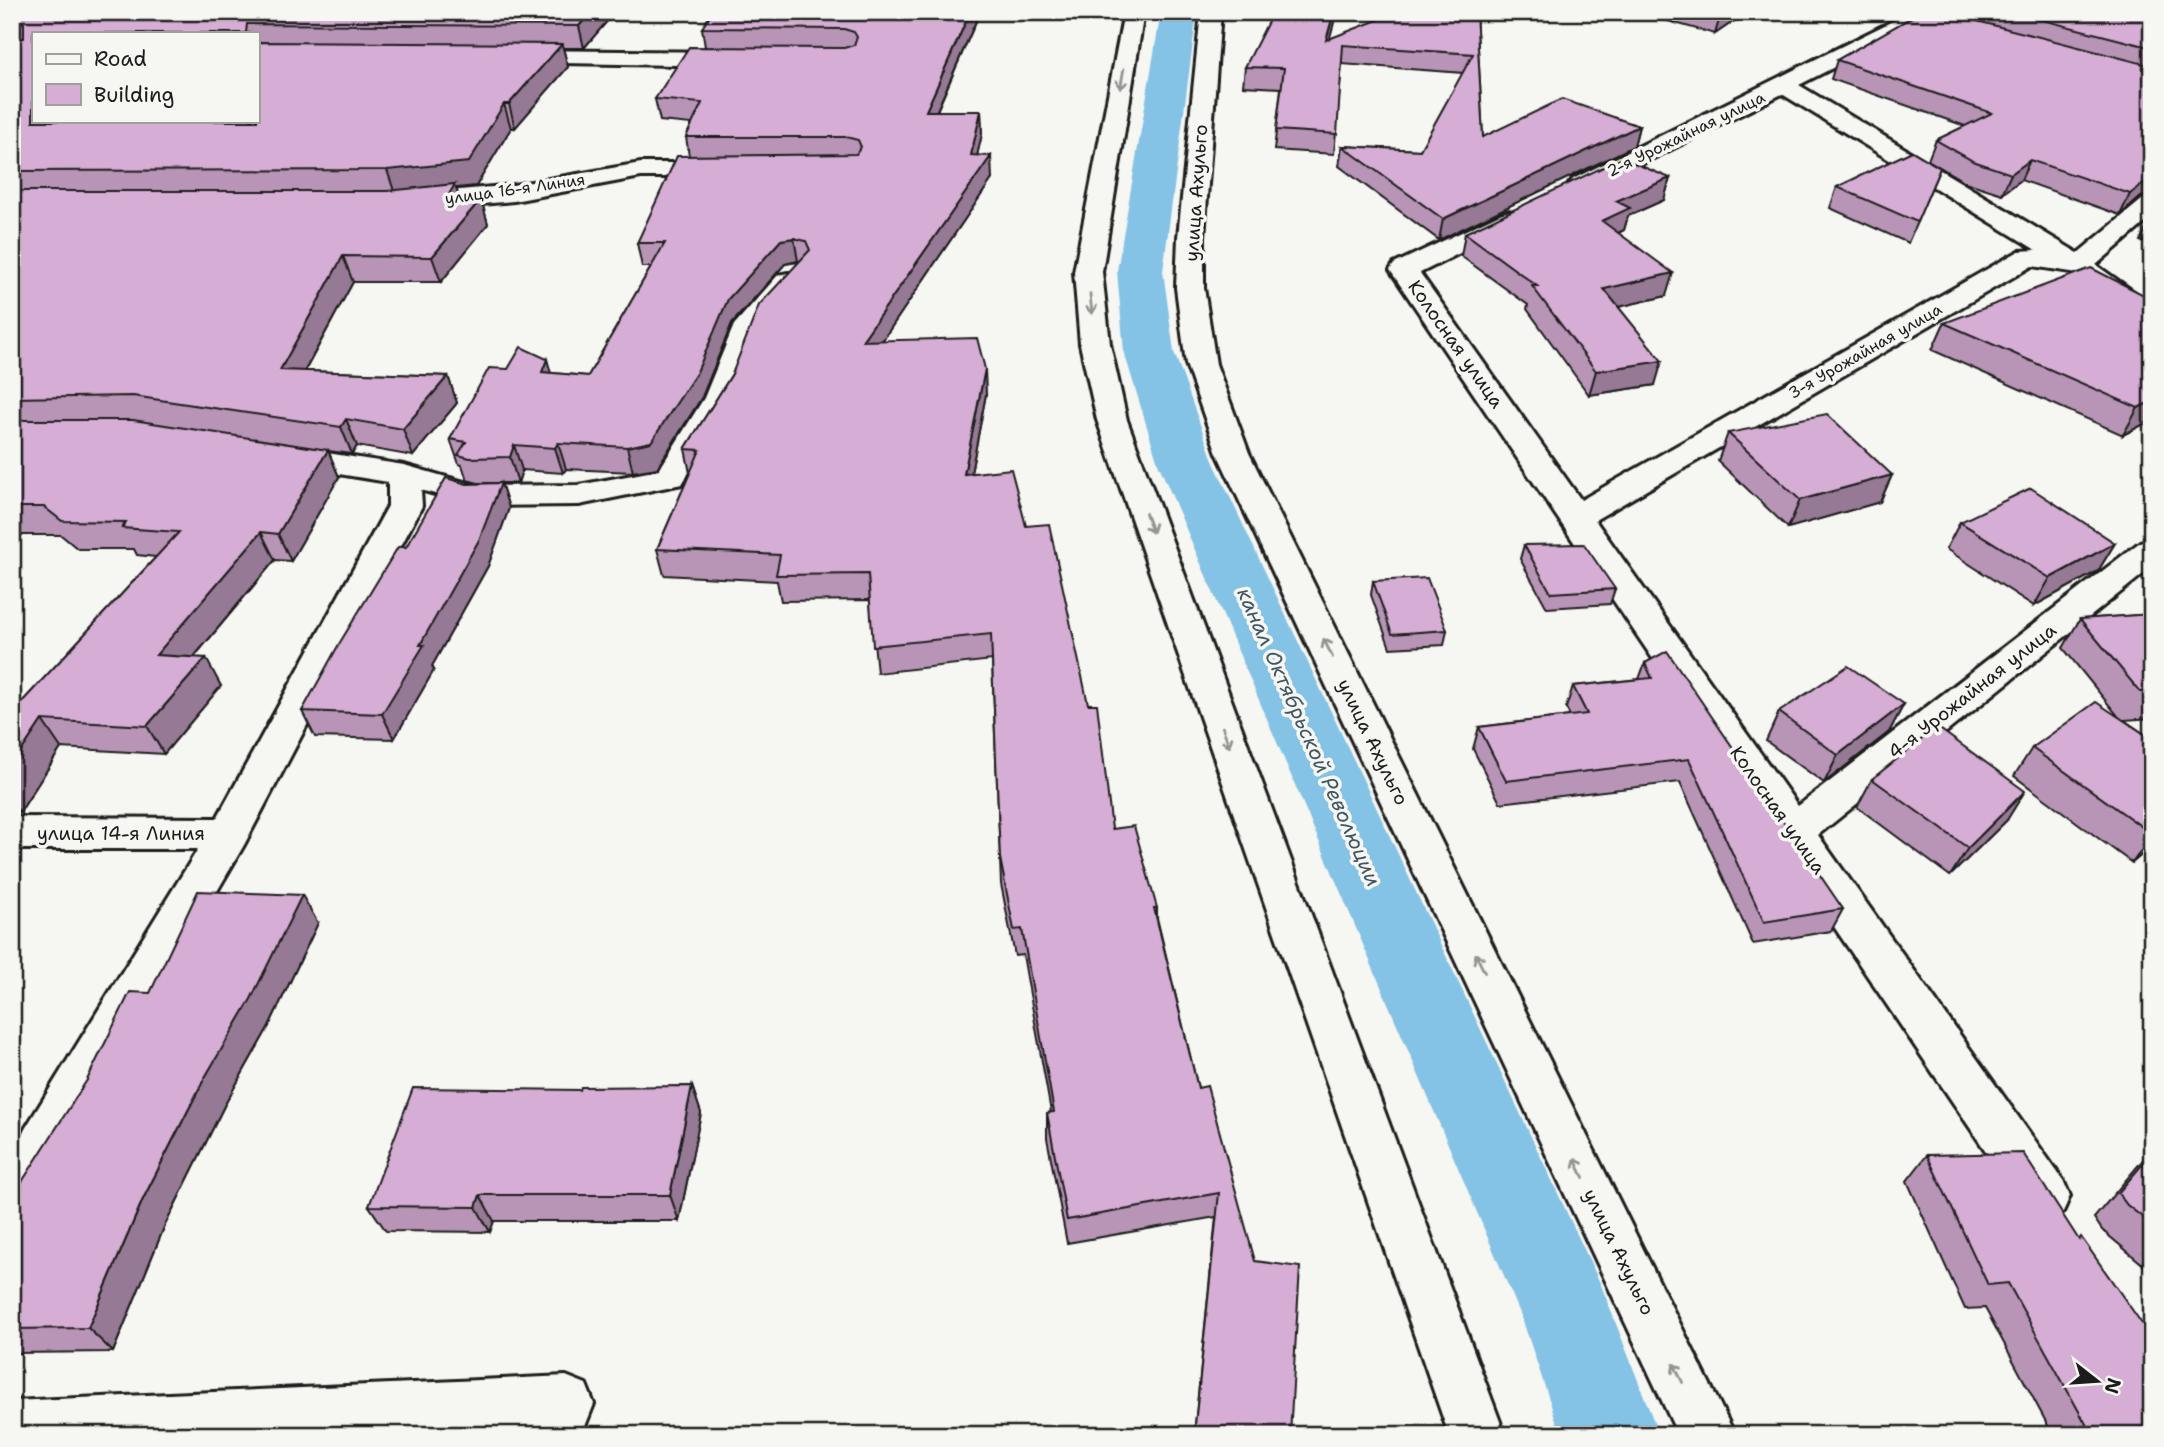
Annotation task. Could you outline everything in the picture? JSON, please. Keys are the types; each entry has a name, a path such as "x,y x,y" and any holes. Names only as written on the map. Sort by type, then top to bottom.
{"street":[{"path":"1134,12 1088,272 1095,344 1112,420 1477,1435"},
{"name":"улица Ахульго","path":"1211,12 1191,237 1190,288 1201,364 1215,409 1233,453 1707,1435"},
{"name":"2-я Урожайная улица","path":"1564,193 1922,16"},
{"path":"489,57 762,59"},
{"path":"1785,86 2079,265 2152,319"},
{"name":"улица 16-я Линия","path":"381,205 514,192 641,170 752,169"},
{"path":"2079,265 2152,204"},
{"name":"Колосная улица","path":"1527,211 1404,270 2066,1227"},
{"name":"3-я Урожайная улица","path":"1576,517 2028,257 2079,265"},
{"path":"255,452 404,475 475,496 579,495 671,477 719,398 748,325 797,272"},
{"path":"12,1196 229,834 405,506 404,475"},
{"name":"4-я Урожайная улица","path":"1793,832 2152,550"},
{"name":"улица 14-я Линия","path":"12,833 229,834"},
{"path":"12,1429 566,1405"}],"building":[{"path":"12,12 591,12 579,26 247,24 246,32 32,32 32,122 259,122 259,42 562,44 509,104 504,104 469,162 387,170 12,171 12,38 24,38 24,23 12,22"},
{"path":"712,12 970,12 926,111 981,111 971,155 991,156 862,341 977,338 985,369 964,474 1011,469 1026,526 1049,524 1088,704 1097,704 1112,829 1134,826 1157,908 1154,908 1198,1088 1207,1086 1255,1261 1300,1267 1290,1435 1194,1435 1219,1193 1067,1220 1047,1113 1054,1112 1022,929 1014,930 1000,858 991,634 873,646 868,574 776,575 780,555 657,549 700,450 685,449 732,374 759,305 810,250 806,241 794,238 781,240 728,299 697,372 651,442 627,447 558,443 555,448 514,445 510,457 470,458 458,455 466,442 450,439 489,368 508,369 521,347 547,359 542,372 588,376 665,243 637,243 677,156 856,154 861,147 858,140 846,137 686,137 702,103 655,99 689,47 844,48 854,45 857,37 854,32 844,29 702,28"},
{"path":"1273,12 1334,12 1326,40 1398,12 1476,12 1483,137 1562,99 1639,126 1443,219 1342,146 1420,150 1473,54 1343,45 1337,134 1276,130 1284,68 1245,67"},
{"path":"1691,12 1730,12 1719,20"},
{"path":"1921,12 1942,12 2152,66 2152,177 2130,194 2030,160 2011,174 1973,161 1936,140 1992,113 1837,60"},
{"path":"2011,12 2152,12 2152,48"},
{"path":"1912,151 1940,168 1917,222 1837,187"},
{"path":"1622,158 1670,178 1616,201 1630,208 1602,221 1673,273 1604,289 1662,361 1596,371 1532,286 1537,286 1465,233"},
{"path":"455,184 447,198 481,199 432,257 343,256 280,370 448,376 403,429 346,419 341,427 133,396 12,398 12,191 387,191"},
{"path":"2091,268 2152,299 2152,401 2138,408 1944,323"},
{"path":"1827,414 1892,475 1800,500 1728,433"},
{"path":"12,420 133,420 328,450 278,534 261,532 156,655 206,658 147,726 42,720 12,765 12,702 22,702 179,532 122,528 126,522 62,521 44,507 12,507"},
{"path":"446,478 467,484 501,483 479,540 420,645 424,645 382,714 302,711 398,547 406,547"},
{"path":"2031,488 2115,543 2050,578 1960,522"},
{"path":"1584,544 1615,589 1551,593 1524,545"},
{"path":"1427,578 1447,630 1392,634 1373,581"},
{"path":"2152,614 2152,691 2140,692 2080,619"},
{"path":"1667,651 1843,909 1764,922 1689,759 1506,781 1479,727 1587,714 1573,686 1652,678 1645,663"},
{"path":"1848,666 1904,704 1838,755 1779,712"},
{"path":"2096,702 2152,739 2152,834 2032,748"},
{"path":"1937,727 2025,791 1968,848 1872,779"},
{"path":"198,891 302,895 251,999 204,1079 143,1199 88,1328 12,1329 12,1200 87,1080 130,992 150,993"},
{"path":"692,1086 670,1195 480,1195 476,1207 369,1206 413,1088 580,1090 581,1087"},
{"path":"2023,1153 2079,1240 2081,1237 2152,1338 2152,1435 2092,1435 2008,1283 1988,1285 1927,1155"},
{"path":"2152,1153 2152,1225 2127,1205 2118,1193"}],"waterway":[{"name":"канал Октябрьской Революции","path":"1179,12 1140,271 1149,352 1186,463 1568,1317 1610,1435"}]}
